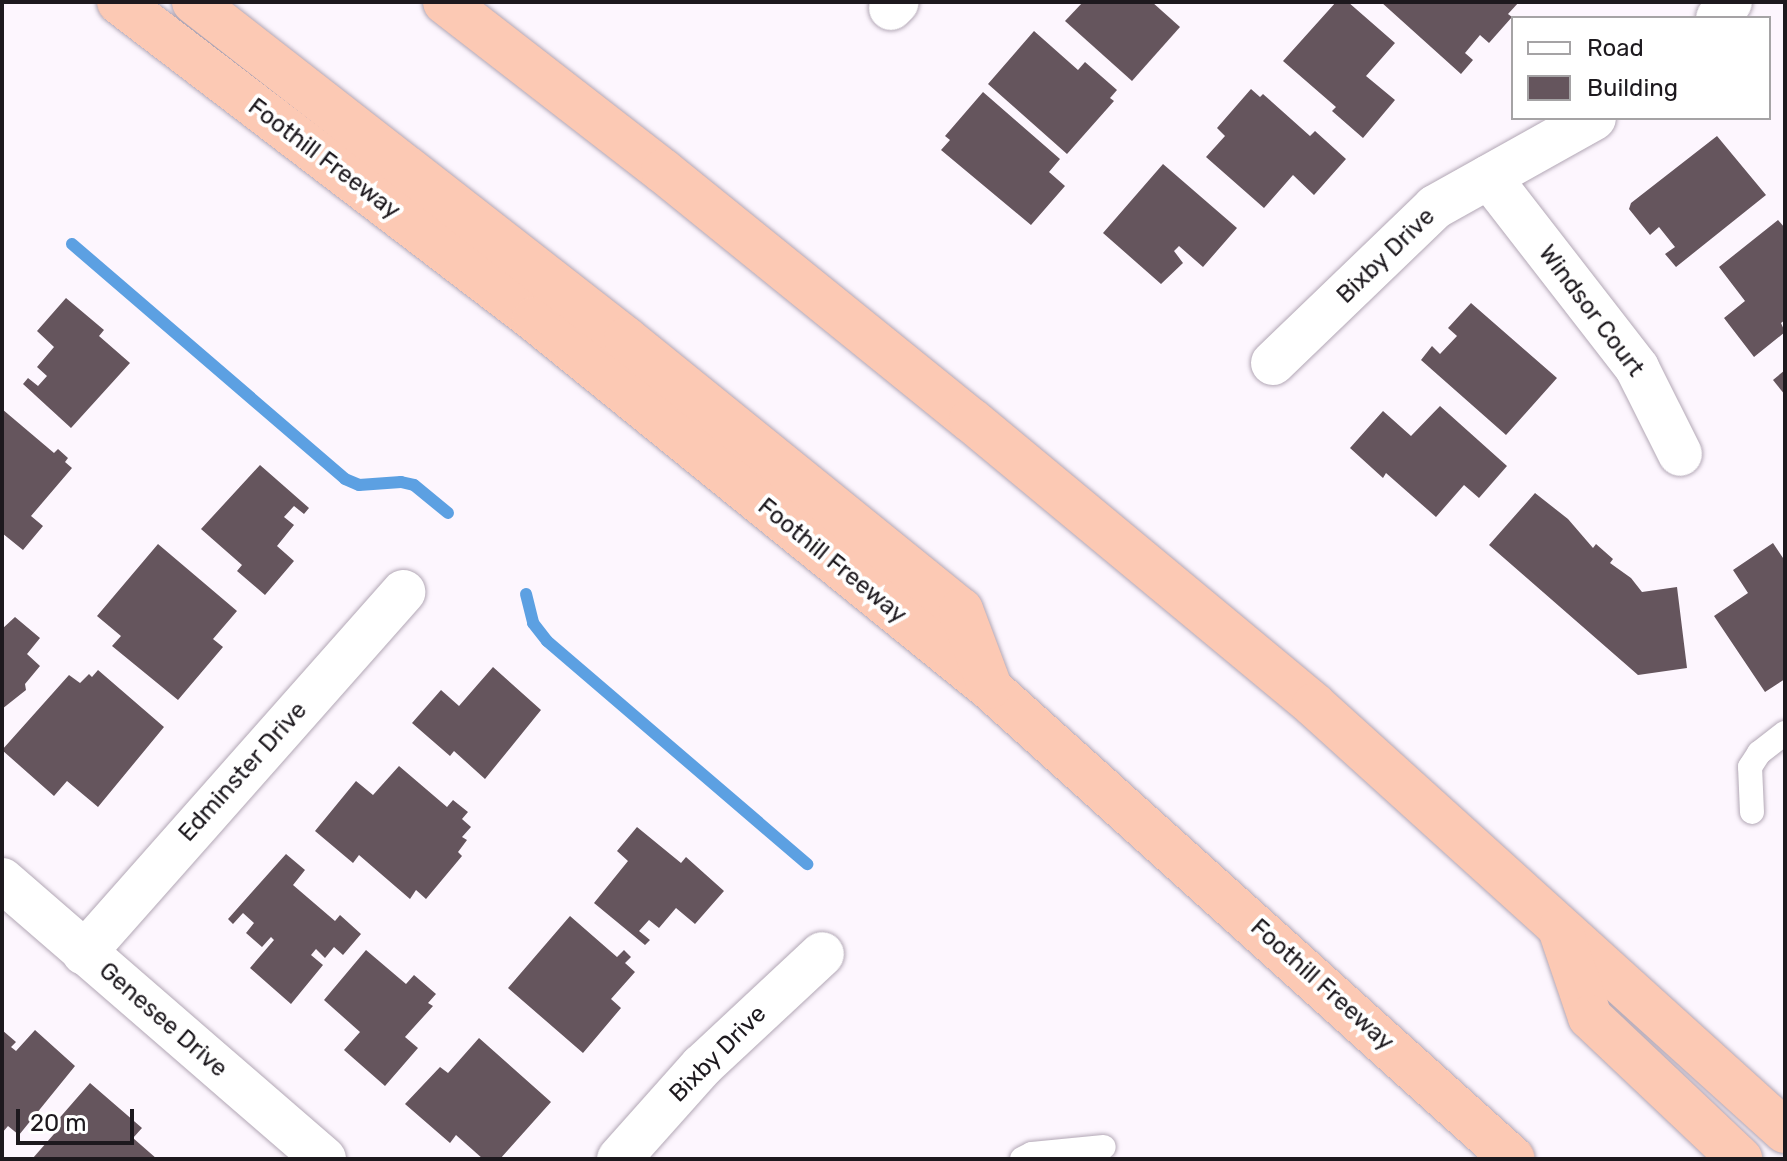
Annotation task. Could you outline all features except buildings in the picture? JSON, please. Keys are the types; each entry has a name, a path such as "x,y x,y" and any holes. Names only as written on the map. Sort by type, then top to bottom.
{"highway":[{"name":"Foothill Freeway","path":"119,2 534,319 991,689 1513,1159"},
{"path":"194,2 626,339 961,610 991,689"},
{"path":"445,2 663,171 971,420 1314,705 1785,1131"},
{"path":"1559,927 1590,1017 1740,1159"}],"street":[{"name":"Bixby Drive","path":"1273,363 1435,207 1590,120"},
{"name":"Windsor Court","path":"1489,177 1637,368 1680,454"},
{"name":"Edminster Drive","path":"84,953 403,592"},
{"name":"Genesee Drive","path":"2,880 324,1159"},
{"name":"Bixby Drive","path":"619,1159 702,1066 822,954"}],"lane":[{"path":"1752,812 1750,767 1759,753 1785,733"},
{"path":"1022,1159 1032,1154 1104,1147"}],"waterway":[{"path":"72,244 345,479 359,485 401,482 414,485 448,513"},
{"path":"526,594 533,623 547,641 807,864"}]}
